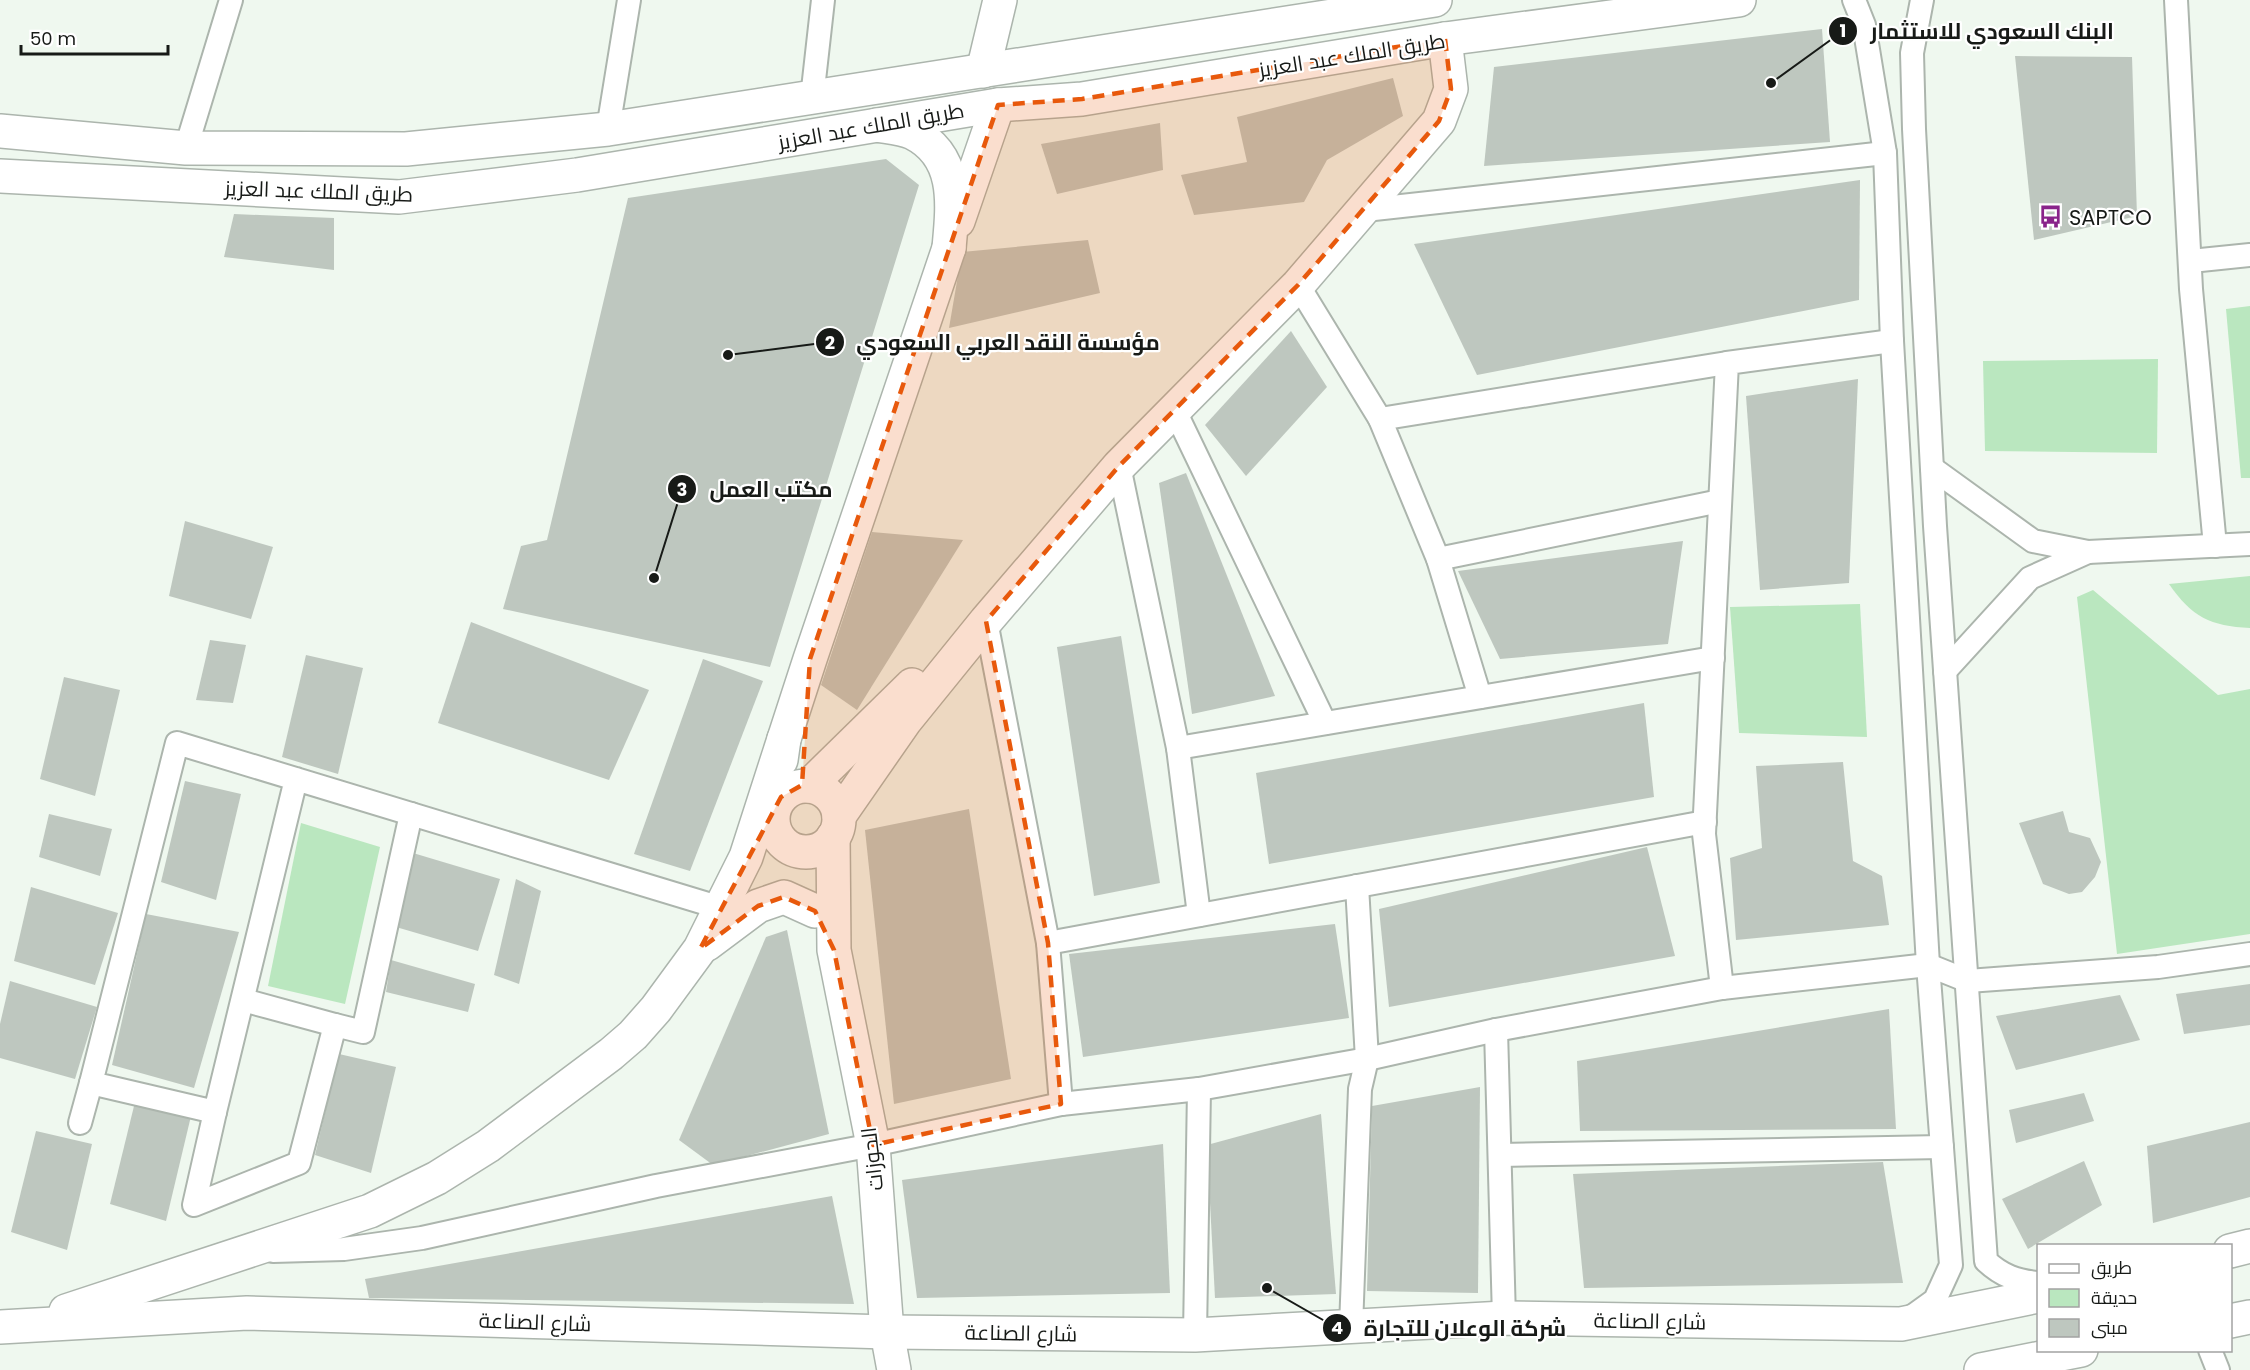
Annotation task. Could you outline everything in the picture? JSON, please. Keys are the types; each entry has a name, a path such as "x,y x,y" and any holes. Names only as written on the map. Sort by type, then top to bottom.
{"main road":[{"path":"983,71 1000,0"},
{"name":"طريق الملك عبد العزيز","path":"0,131 186,148 406,149 608,129 983,71 1377,4 1435,0"},
{"name":"طريق الملك عبد العزيز","path":"0,176 399,197 577,175 998,105 1082,99 1445,39 1739,0"},
{"path":"794,850 815,850 836,826 905,721 986,621 1119,466 1298,285 1439,122 1451,89 1445,39"},
{"path":"746,857 783,739 998,105"},
{"path":"877,125 912,132 934,147 948,169 953,201 949,248"},
{"path":"13,1326 248,1252 370,1210 437,1178 488,1146 551,1101 633,1035 678,982 700,949 746,857 789,791 806,786 913,684 986,621"},
{"path":"806,786 810,659"},
{"path":"783,739 774,811 778,836 794,850 816,911 834,950"},
{"path":"806,786 830,795 836,826 834,950"},
{"path":"700,949 758,906 784,897 816,911"},
{"name":"الجوزات","path":"834,950 873,1145 886,1332 894,1370"},
{"path":"2232,1250 2250,1246"},
{"name":"شارع الصناعة","path":"13,1326 247,1313 886,1332 1195,1335 1504,1318 1901,1324 2037,1296"},
{"path":"1981,1370 2071,1352"}],"street":[{"path":"186,148 231,0"},
{"path":"608,129 629,0"},
{"path":"812,98 823,0"},
{"path":"1854,0 1864,25 1885,153 1892,341 1928,965 1951,1265 1935,1300 1901,1324"},
{"path":"1922,0 1912,53 1912,75 1932,468 1986,1261 1999,1273 2019,1281 2037,1283"},
{"path":"2176,0 2191,261 2215,546"},
{"path":"1365,210 1885,153"},
{"path":"2191,261 2250,255"},
{"path":"1298,285 1380,419 1438,559 1480,697"},
{"path":"1380,419 1727,363 1892,341"},
{"path":"1722,988 1705,822 1727,363"},
{"path":"1174,409 1325,723"},
{"path":"1119,466 1178,748 1200,915"},
{"path":"1932,468 2033,541 2088,552 2250,544"},
{"path":"1438,559 1720,501"},
{"path":"1945,671 2030,578 2088,552"},
{"path":"986,621 1048,943 1061,1104"},
{"path":"1178,748 1713,658"},
{"path":"80,1123 177,743 721,908"},
{"path":"296,779 194,1205 299,1163 335,1025"},
{"path":"243,1000 363,1032 411,814"},
{"path":"1048,943 1705,822"},
{"path":"1351,1327 1360,1089 1367,1059 1357,886"},
{"path":"248,1252 344,1249 422,1238 656,1186 873,1145 1061,1104 1198,1089 1367,1059 1496,1029 1722,988 1928,965 1968,981 2158,967 2250,954"},
{"path":"1496,1029 1504,1318"},
{"path":"91,1083 216,1112"},
{"path":"1195,1335 1198,1089"},
{"path":"1500,1155 1942,1147"},
{"path":"2211,1352 2218,1370"}],"highlighted area":[{"path":"1445,39 1451,89 1439,121 1298,285 1119,466 986,621 1048,943 1061,1104 873,1145 834,950 815,911 784,897 758,906 700,949 781,797 802,785 810,659 998,105 1082,99"}],"green space":[{"path":"2250,306 2250,478 2241,478 2226,309"},
{"path":"2158,359 2157,453 1985,451 1983,361"},
{"path":"2250,576 2250,628 2224,625 2203,618 2186,605 2169,584"},
{"path":"2093,590 2218,695 2250,689 2250,934 2117,954 2077,597"},
{"path":"1860,604 1867,737 1739,733 1730,607"},
{"path":"301,823 380,847 345,1004 268,986"}],"building":[{"path":"1822,29 1830,142 1484,166 1494,67"},
{"path":"2015,56 2132,57 2137,216 2034,240"},
{"path":"1393,78 1403,116 1327,160 1304,202 1194,215 1181,175 1247,162 1237,117"},
{"path":"1160,123 1163,170 1057,194 1041,144"},
{"path":"886,159 919,185 770,667 503,609 521,546 547,540 628,198"},
{"path":"1860,180 1859,300 1477,375 1414,244"},
{"path":"234,214 334,218 334,270 224,257"},
{"path":"1088,240 1100,293 949,328 962,252"},
{"path":"1291,331 1327,387 1246,476 1205,425"},
{"path":"1858,379 1849,583 1760,590 1746,396"},
{"path":"1186,473 1275,696 1192,714 1159,483"},
{"path":"185,521 273,547 251,619 169,596"},
{"path":"872,532 963,540 857,710 821,685"},
{"path":"1683,541 1668,644 1500,659 1458,571"},
{"path":"471,622 649,690 609,780 438,723"},
{"path":"1121,636 1160,883 1094,896 1057,647"},
{"path":"210,640 246,645 233,703 196,700"},
{"path":"306,655 363,668 338,774 282,757"},
{"path":"703,659 763,681 690,871 634,854"},
{"path":"64,677 120,690 95,796 40,779"},
{"path":"1644,703 1654,797 1269,864 1256,773"},
{"path":"1843,762 1853,861 1882,876 1889,925 1736,940 1730,858 1762,848 1756,766"},
{"path":"185,781 241,794 216,900 161,882"},
{"path":"969,809 1011,1079 894,1104 865,830"},
{"path":"2063,811 2069,832 2090,838 2101,862 2095,877 2082,892 2069,894 2043,884 2019,823"},
{"path":"49,814 112,829 100,876 39,857"},
{"path":"1647,847 1675,956 1389,1007 1379,909"},
{"path":"413,853 500,879 478,951 396,927"},
{"path":"516,879 541,891 519,984 494,975"},
{"path":"31,887 118,913 95,985 14,961"},
{"path":"146,914 239,932 194,1088 112,1065"},
{"path":"1335,924 1349,1018 1083,1057 1069,954"},
{"path":"787,930 829,1134 713,1165 679,1140 766,937"},
{"path":"391,960 475,984 468,1012 386,992"},
{"path":"10,981 97,1007 75,1079 0,1058 0,1024"},
{"path":"2250,984 2250,1025 2184,1034 2176,994"},
{"path":"2120,995 2140,1040 2016,1070 1996,1016"},
{"path":"1889,1009 1896,1129 1580,1131 1577,1061"},
{"path":"339,1054 396,1067 371,1173 315,1155"},
{"path":"1480,1087 1478,1293 1367,1291 1372,1106"},
{"path":"2084,1093 2094,1121 2016,1143 2009,1110"},
{"path":"135,1102 191,1116 166,1221 110,1204"},
{"path":"1321,1114 1336,1294 1215,1298 1207,1145"},
{"path":"2250,1122 2250,1197 2153,1223 2147,1146"},
{"path":"36,1131 92,1144 67,1250 11,1232"},
{"path":"1163,1144 1170,1293 917,1298 902,1180"},
{"path":"2084,1161 2102,1205 2028,1249 2002,1199"},
{"path":"1883,1162 1903,1283 1584,1288 1573,1174"},
{"path":"832,1196 854,1304 369,1298 365,1279"}],"place":[{"name":"البنك السعودي للاستثمار","path":"1771,83"},
{"name":"SAPTCO","path":"2051,217"},
{"name":"مؤسسة النقد العربي السعودي","path":"728,355"},
{"name":"مكتب العمل","path":"654,578"},
{"name":"شركة الوعلان للتجارة","path":"1267,1288"}]}
